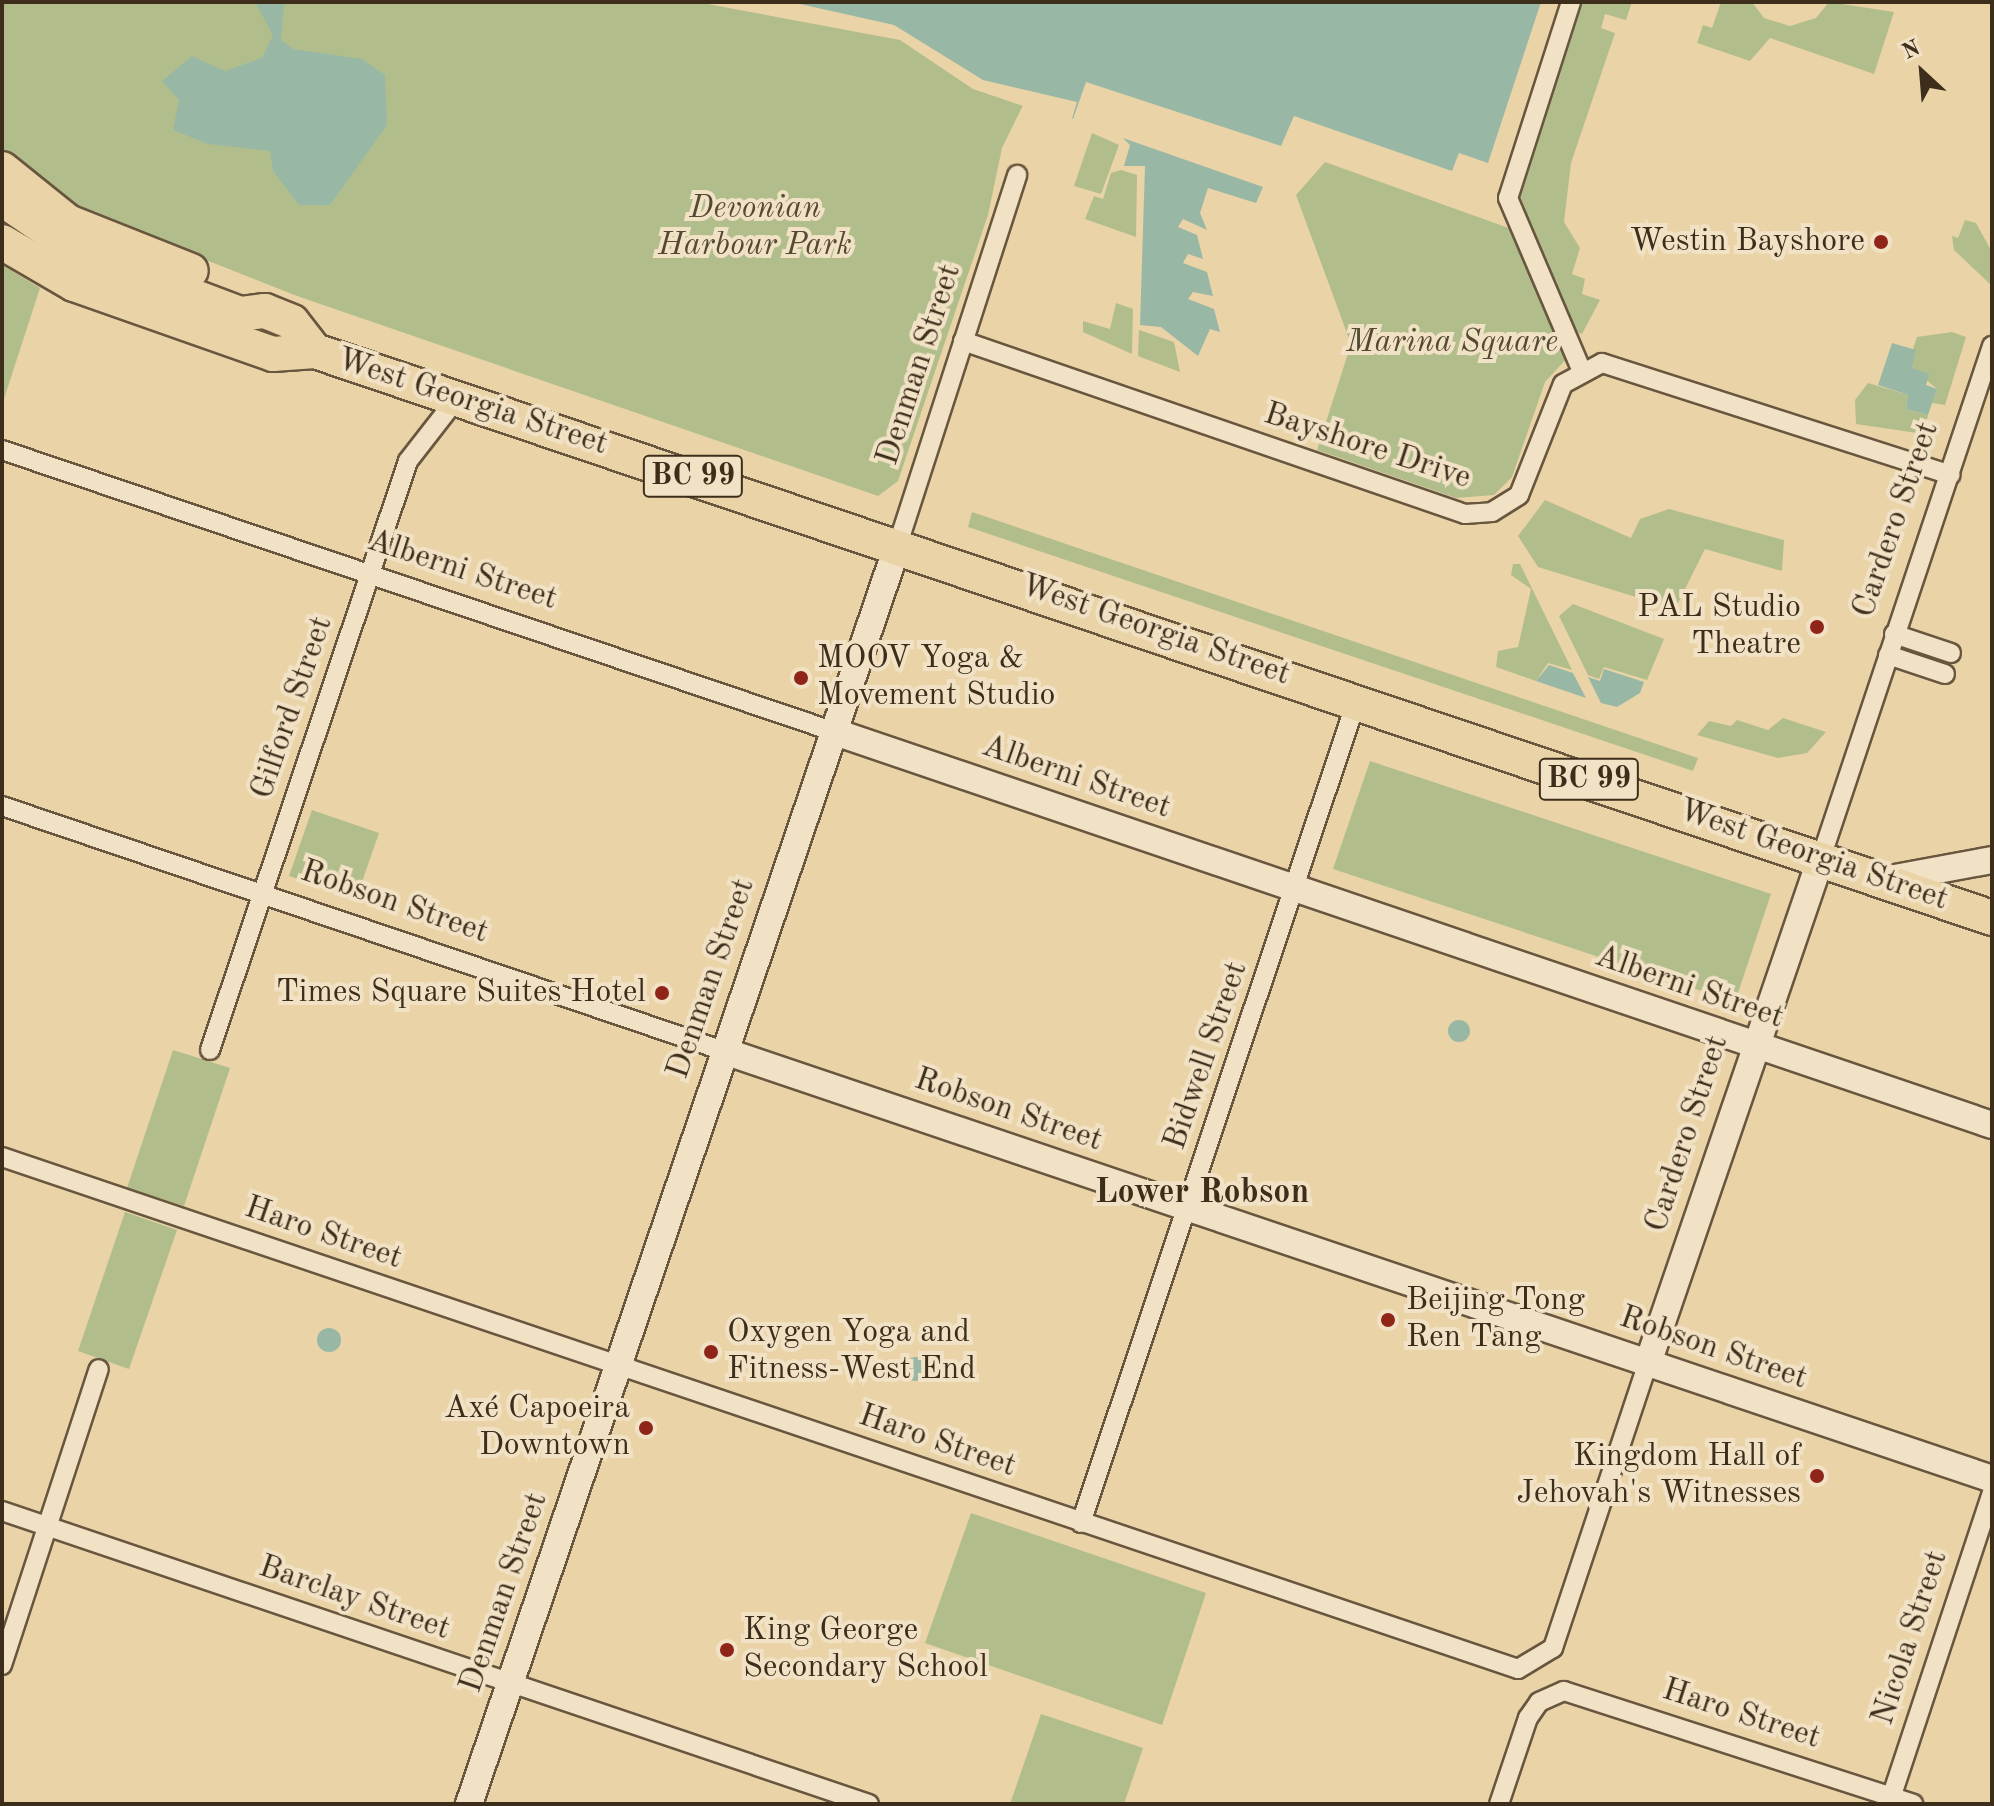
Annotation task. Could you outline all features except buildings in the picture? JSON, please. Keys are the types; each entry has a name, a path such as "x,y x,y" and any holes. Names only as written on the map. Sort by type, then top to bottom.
{"highway":[{"name":"West Georgia Street","path":"8,190 62,244 240,314 265,311 292,322 315,351"},
{"path":"8,190 81,228 238,290 265,311"},
{"name":"West Georgia Street","path":"14,250 86,289 273,354 315,351 1357,699 1992,918"}],"main road":[{"name":"Denman Street","path":"469,1804 898,544"},
{"name":"Alberni Street","path":"832,731 1992,1125"},
{"name":"Cardero Street","path":"1648,1363 1754,1046 1821,858"},
{"path":"1884,880 1992,860"},
{"path":"1957,906 1992,899"},
{"name":"Robson Street","path":"724,1051 1992,1479"}],"street":[{"path":"1571,2 1508,198 1581,369 1623,365 1950,475"},
{"name":"Denman Street","path":"898,544 1017,175"},
{"name":"Bayshore Drive","path":"963,341 1465,514 1492,512 1519,495 1563,384 1581,369"},
{"name":"Cardero Street","path":"1821,858 1992,346"},
{"name":"Gilford Street","path":"210,1050 408,461 457,398"},
{"name":"Alberni Street","path":"2,450 832,731"},
{"path":"1894,634 1951,653"},
{"path":"1888,655 1945,674"},
{"name":"Bidwell Street","path":"1081,1523 1357,699"},
{"name":"Robson Street","path":"2,806 724,1051"},
{"name":"Haro Street","path":"2,1157 1512,1668 1535,1665"},
{"name":"Cardero Street","path":"1535,1665 1553,1648 1648,1363"},
{"path":"2,1665 99,1369"},
{"name":"Nicola Street","path":"1890,1800 1992,1492"},
{"name":"Barclay Street","path":"2,1511 869,1804"},
{"name":"Haro Street","path":"1499,1804 1528,1718 1549,1695 1582,1693 1890,1800 1913,1804"}],"green space":[{"name":"Devonian Harbour Park","path":"2,2 701,2 900,37 1025,101 1002,148 988,215 898,481 878,496 297,296 80,210 18,171 2,221"},
{"path":"1581,2 1632,2 1626,20 1605,14 1601,28 1615,33 1571,163 1564,222 1580,248 1572,274 1585,279 1582,294 1600,300 1582,334 1572,331 1519,193"},
{"path":"1721,2 1752,2 1764,18 1790,26 1816,18 1829,2 1894,12 1874,74 1770,38 1750,61 1697,43 1703,25 1712,28"},
{"path":"1092,133 1119,145 1101,194 1074,186"},
{"name":"Marina Square","path":"1325,162 1514,230 1569,356 1545,382 1512,477 1494,495 1456,498 1317,450 1351,344 1296,195"},
{"path":"1121,170 1137,175 1136,237 1085,219 1094,196 1103,199 1111,173"},
{"path":"1965,220 1976,223 1992,252 1990,284 1954,250 1952,236 1958,238"},
{"path":"2,265 40,288 2,405"},
{"path":"1116,303 1133,309 1132,354 1083,332 1083,321 1110,329"},
{"path":"1139,330 1174,342 1180,372 1138,356"},
{"path":"1952,332 1966,337 1945,405 1932,403 1937,389 1912,368 1913,349 1917,337"},
{"path":"1868,383 1908,395 1906,409 1928,415 1924,434 1856,424 1855,400"},
{"path":"1545,500 1631,538 1640,519 1669,509 1784,540 1782,571 1705,549 1675,609 1538,567 1518,536"},
{"path":"972,512 1698,758 1693,771 968,527"},
{"path":"1513,564 1520,564 1572,670 1548,663 1536,681 1496,667 1498,651 1518,647 1531,589 1511,575"},
{"path":"1573,604 1664,639 1647,680 1604,667 1599,679 1588,675 1559,616"},
{"path":"1783,718 1826,732 1807,753 1778,758 1697,735 1709,721 1731,726 1737,720 1768,730"},
{"path":"1370,761 1771,894 1735,1002 1333,869"},
{"path":"312,810 379,833 356,899 289,876"},
{"path":"173,1050 230,1068 184,1206 127,1188"},
{"path":"125,1212 177,1230 129,1369 78,1351"},
{"path":"971,1513 1206,1593 1162,1725 925,1643"},
{"path":"1041,1714 1143,1748 1124,1804 1010,1804"}],"shaded area":[{"path":"255,2 284,2 281,40 293,49 362,59 385,75 387,125 330,205 299,205 273,171 270,151 208,144 173,130 179,100 162,81 192,56 225,71 262,58 273,35"},
{"path":"701,2 1541,2 1488,163 1459,153 1452,171 1294,116 1281,146 1086,82 1073,119 975,86 900,37"},
{"path":"1123,138 1263,187 1256,203 1208,188 1200,213 1207,230 1183,219 1178,227 1197,235 1203,259 1188,254 1183,263 1207,272 1213,296 1193,292 1188,299 1214,309 1220,332 1210,329 1198,356 1161,327 1140,325 1145,166 1124,166 1130,145"},
{"path":"1892,343 1916,350 1912,368 1929,374 1926,385 1937,389 1928,415 1906,409 1908,395 1878,385"},
{"path":"1549,665 1573,673 1586,698 1536,681"},
{"path":"1604,669 1644,682 1640,693 1617,707 1601,703 1588,677 1600,681"},
{"path":"1455,1020 1463,1020 1470,1031 1463,1042 1455,1042 1448,1035 1448,1027"},
{"path":"329,1328 338,1331 341,1340 338,1349 329,1352 320,1349 317,1340 320,1331"},
{"path":"916,1357 924,1361 928,1369 924,1377 916,1381 908,1377 904,1369 908,1361"}],"pier":[{"path":"697,2 791,2 894,25 983,80 1077,102 1071,122 973,89 900,40"}],"place":[{"name":"Westin Bayshore","path":"1881,242"},
{"name":"PAL Studio Theatre","path":"1817,627"},
{"name":"MOOV Yoga & Movement Studio","path":"801,678"},
{"name":"Times Square Suites Hotel","path":"662,993"},
{"name":"Beijing Tong Ren Tang","path":"1388,1320"},
{"name":"Oxygen Yoga and Fitness-West End","path":"711,1352"},
{"name":"Axé Capoeira Downtown","path":"646,1428"},
{"name":"Kingdom Hall of Jehovah's Witnesses","path":"1817,1476"},
{"name":"King George Secondary School","path":"727,1650"}],"district":[{"name":"Lower Robson","path":"1202,1194"}]}
